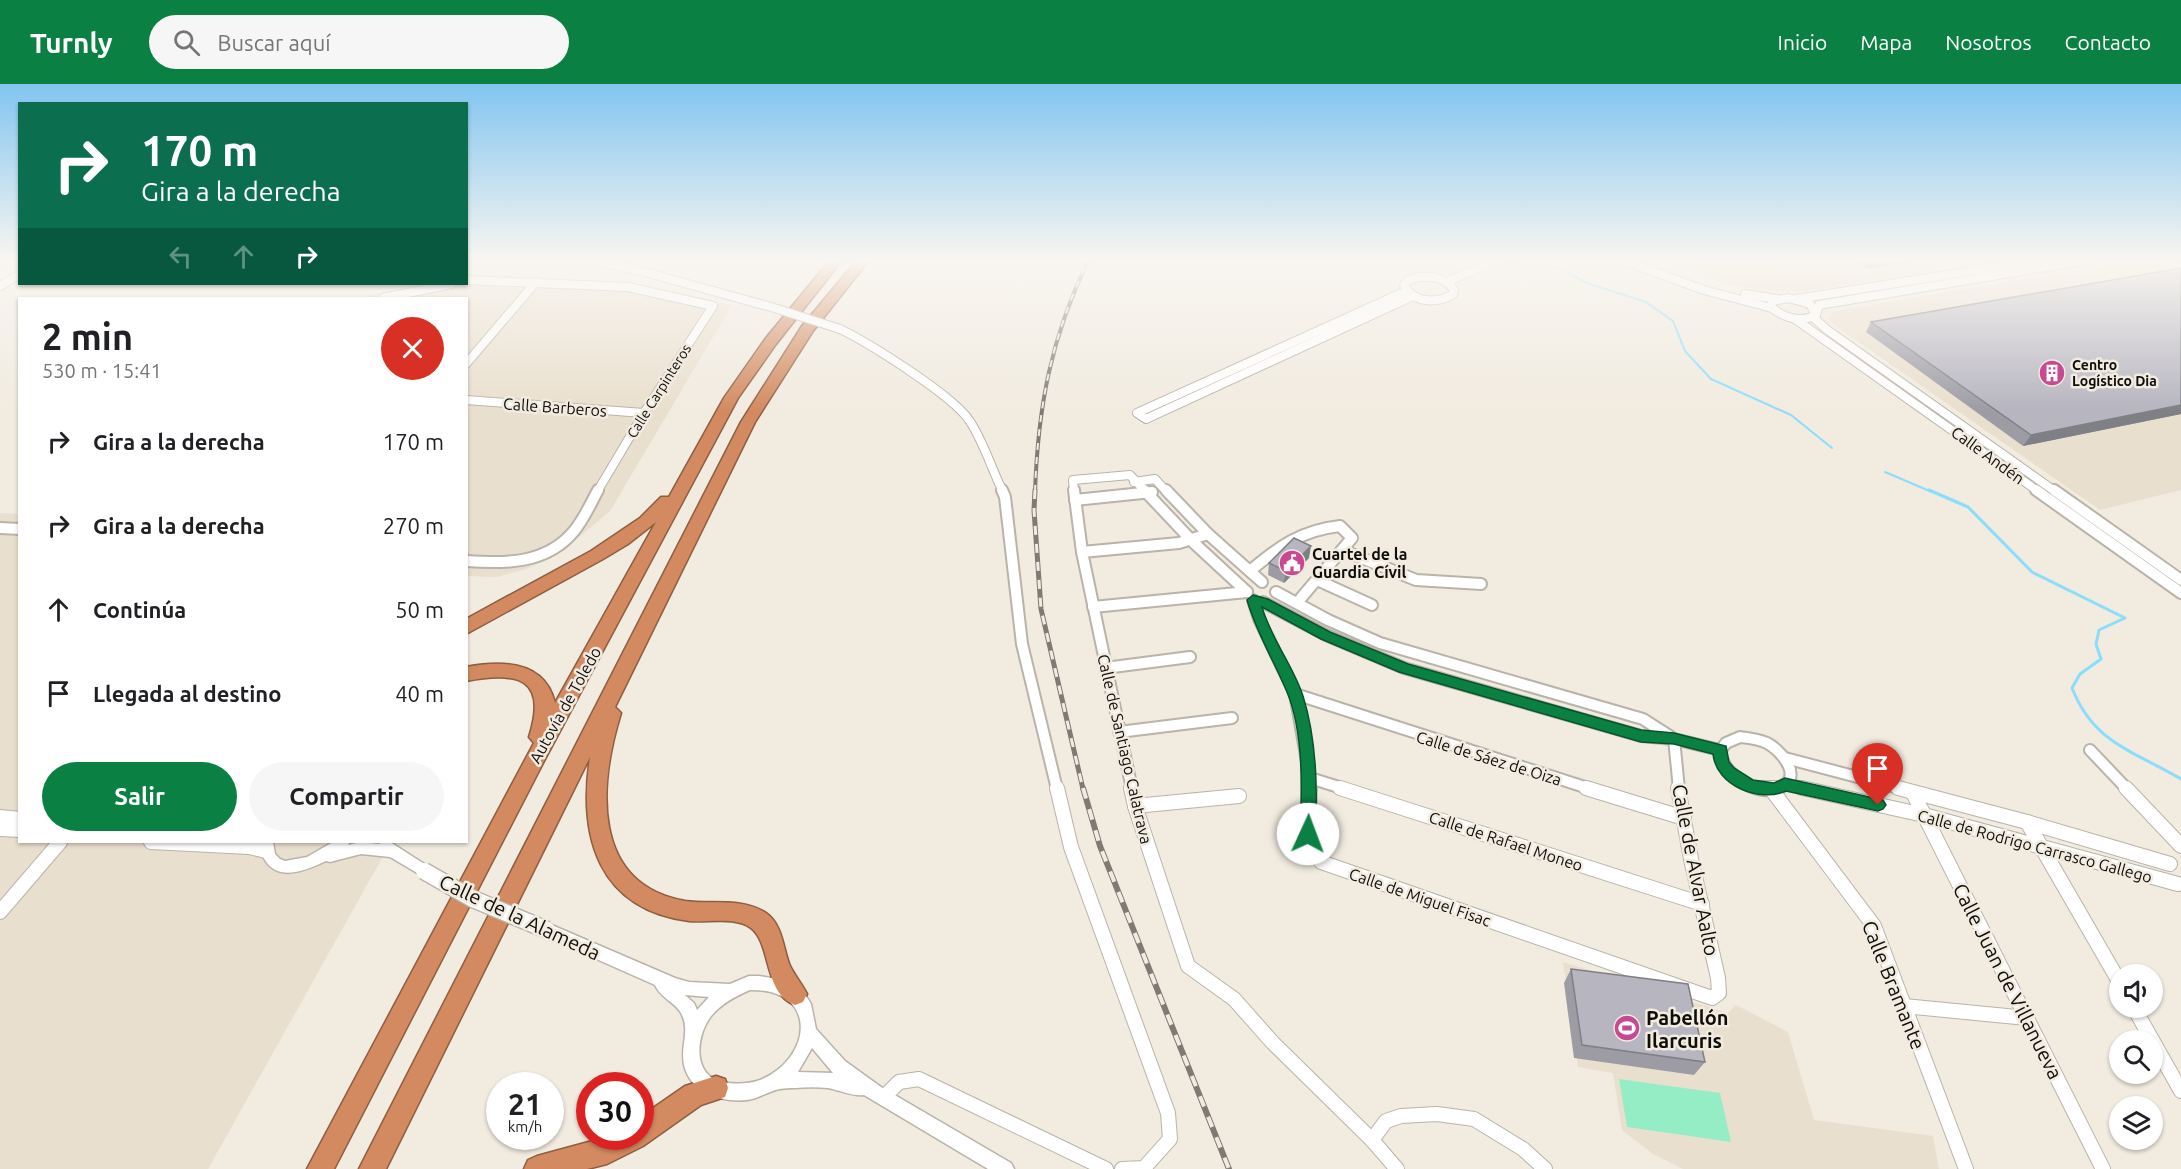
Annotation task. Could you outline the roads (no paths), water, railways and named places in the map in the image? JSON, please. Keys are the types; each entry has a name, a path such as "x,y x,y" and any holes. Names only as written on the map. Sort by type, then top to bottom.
{"highway":[{"name":"Autovía de Toledo","path":"320,1169 535,759 636,576 678,492 731,398 796,310"},
{"name":"Autovía de Toledo","path":"372,1169 748,422 807,329 823,310"},
{"path":"468,627 492,611 611,547 638,529 678,492"},
{"path":"468,674 511,671 534,682 542,691 546,703 535,759"},
{"path":"618,678 620,687 601,741 597,773 598,828 607,856 622,879 644,896 684,910 748,915 759,921 765,927 780,969 795,994"},
{"path":"654,1123 694,1095 716,1088"},
{"path":"537,1169 607,1150"}],"street":[{"path":"468,362 512,310"},
{"name":"Calle Carpinteros","path":"468,561 516,563 539,557 563,544 575,530 644,413 711,310"},
{"path":"779,310 855,336 937,390 969,419 1005,497 1022,644 1071,847 1168,1113 1170,1139 1144,1168 1122,1169"},
{"path":"1371,310 1137,413 1146,419 1374,310"},
{"name":"Calle Andén","path":"1774,310 1795,319 2181,593"},
{"name":"Calle Andén","path":"1813,310 1836,336 2181,580"},
{"path":"1795,319 1815,314 1817,310"},
{"name":"Calle Barberos","path":"468,400 644,413"},
{"path":"1133,478 1191,540 1255,598 1326,635 1404,668 1641,736 1674,739 1720,750"},
{"path":"1075,494 1133,478 1155,479 1208,534 1262,582 1272,585 1276,592 1328,620 1380,643 1643,719 1674,739"},
{"path":"1075,494 1148,493 1164,488"},
{"name":"Calle de Santiago Calatrava","path":"1075,494 1082,552 1135,806 1188,966 1234,999 1273,1043 1372,1140 1397,1169"},
{"path":"1250,571 1282,544 1308,530 1340,526 1352,538 1301,598"},
{"path":"0,528 18,529"},
{"path":"1082,552 1191,540 1208,534"},
{"path":"1342,550 1416,579 1481,584"},
{"path":"1317,580 1372,605"},
{"path":"1255,598 1252,584 1262,582"},
{"path":"1093,607 1274,598 1276,592"},
{"name":"Calle de Miguel Fisac","path":"1255,598 1259,619 1295,694 1310,778 1308,834 1321,862 1712,998"},
{"path":"1105,668 1190,657"},
{"name":"Calle de Sáez de Oiza","path":"1295,694 1486,757 1684,818"},
{"path":"1119,732 1232,718"},
{"path":"1740,737 1752,738 1766,743 1785,758 1791,769 1790,778 1785,784 1771,789 1748,786 1737,779 1722,763 1720,750 1728,740 1740,737"},
{"name":"Calle de Alvar Aalto","path":"1674,739 1675,764 1684,818 1718,978 1719,993 1712,998"},
{"path":"2090,750 2181,848 2173,855 2170,864 2180,886"},
{"name":"Calle de Rodrigo Carrasco Gallego","path":"1785,758 2027,822 2170,864"},
{"name":"Calle de Rafael Moneo","path":"1310,778 1701,904"},
{"name":"Calle de Rodrigo Carrasco Gallego","path":"1785,784 1924,815 2180,886"},
{"name":"Calle Bramante","path":"1771,789 1874,926 1966,1169"},
{"name":"Calle Juan de Villanueva","path":"1913,792 2103,1169"},
{"path":"1135,806 1239,796"},
{"path":"0,817 18,819"},
{"path":"2027,822 2109,964"},
{"path":"0,829 18,830"},
{"path":"0,912 59,843"},
{"path":"171,843 266,846"},
{"path":"321,859 342,843"},
{"name":"Calle de la Alameda","path":"266,846 270,859 279,864 291,866 361,848 385,846 473,899 652,977 689,989 728,990 749,983 770,983 795,994"},
{"name":"Calle de la Alameda","path":"652,977 688,1008 694,1026"},
{"name":"Calle de la Alameda","path":"694,1026 704,1010 728,990"},
{"path":"694,1026 689,1048 699,1076 716,1088 737,1092 761,1088 773,1082 797,1060 808,1031 806,1011 795,994"},
{"path":"1904,1006 2026,1018"},
{"path":"2140,1018 2181,1091"},
{"path":"808,1031 840,1067 879,1096 1005,1169"},
{"path":"773,1082 813,1078 832,1079 879,1096"},
{"path":"879,1096 899,1082 919,1079 1106,1169"},
{"path":"1372,1140 1386,1121 1401,1116 1437,1114 1474,1119 1523,1149 1545,1169"}],"waterway":[{"path":"1657,310 1673,321 1685,351 1711,379 1791,415 1832,448"},
{"path":"1885,472 1932,492"},
{"path":"1929,490 1968,507 2032,572 2125,618 2099,630 2096,644 2101,659 2080,674 2072,688 2081,707 2104,734 2132,753 2181,779"}],"railway":[{"path":"1035,492 1043,401 1056,344 1068,310"},
{"path":"1035,490 1034,510 1041,609 1083,789"},
{"path":"1083,788 1100,846 1229,1169"}],"place":[{"name":"Centro Logístico Dia","path":"2052,373"},
{"name":"Cuartel de la Guardia Cívil","path":"1292,563"},
{"name":"Pabellón Ilarcuris","path":"1627,1028"}]}
